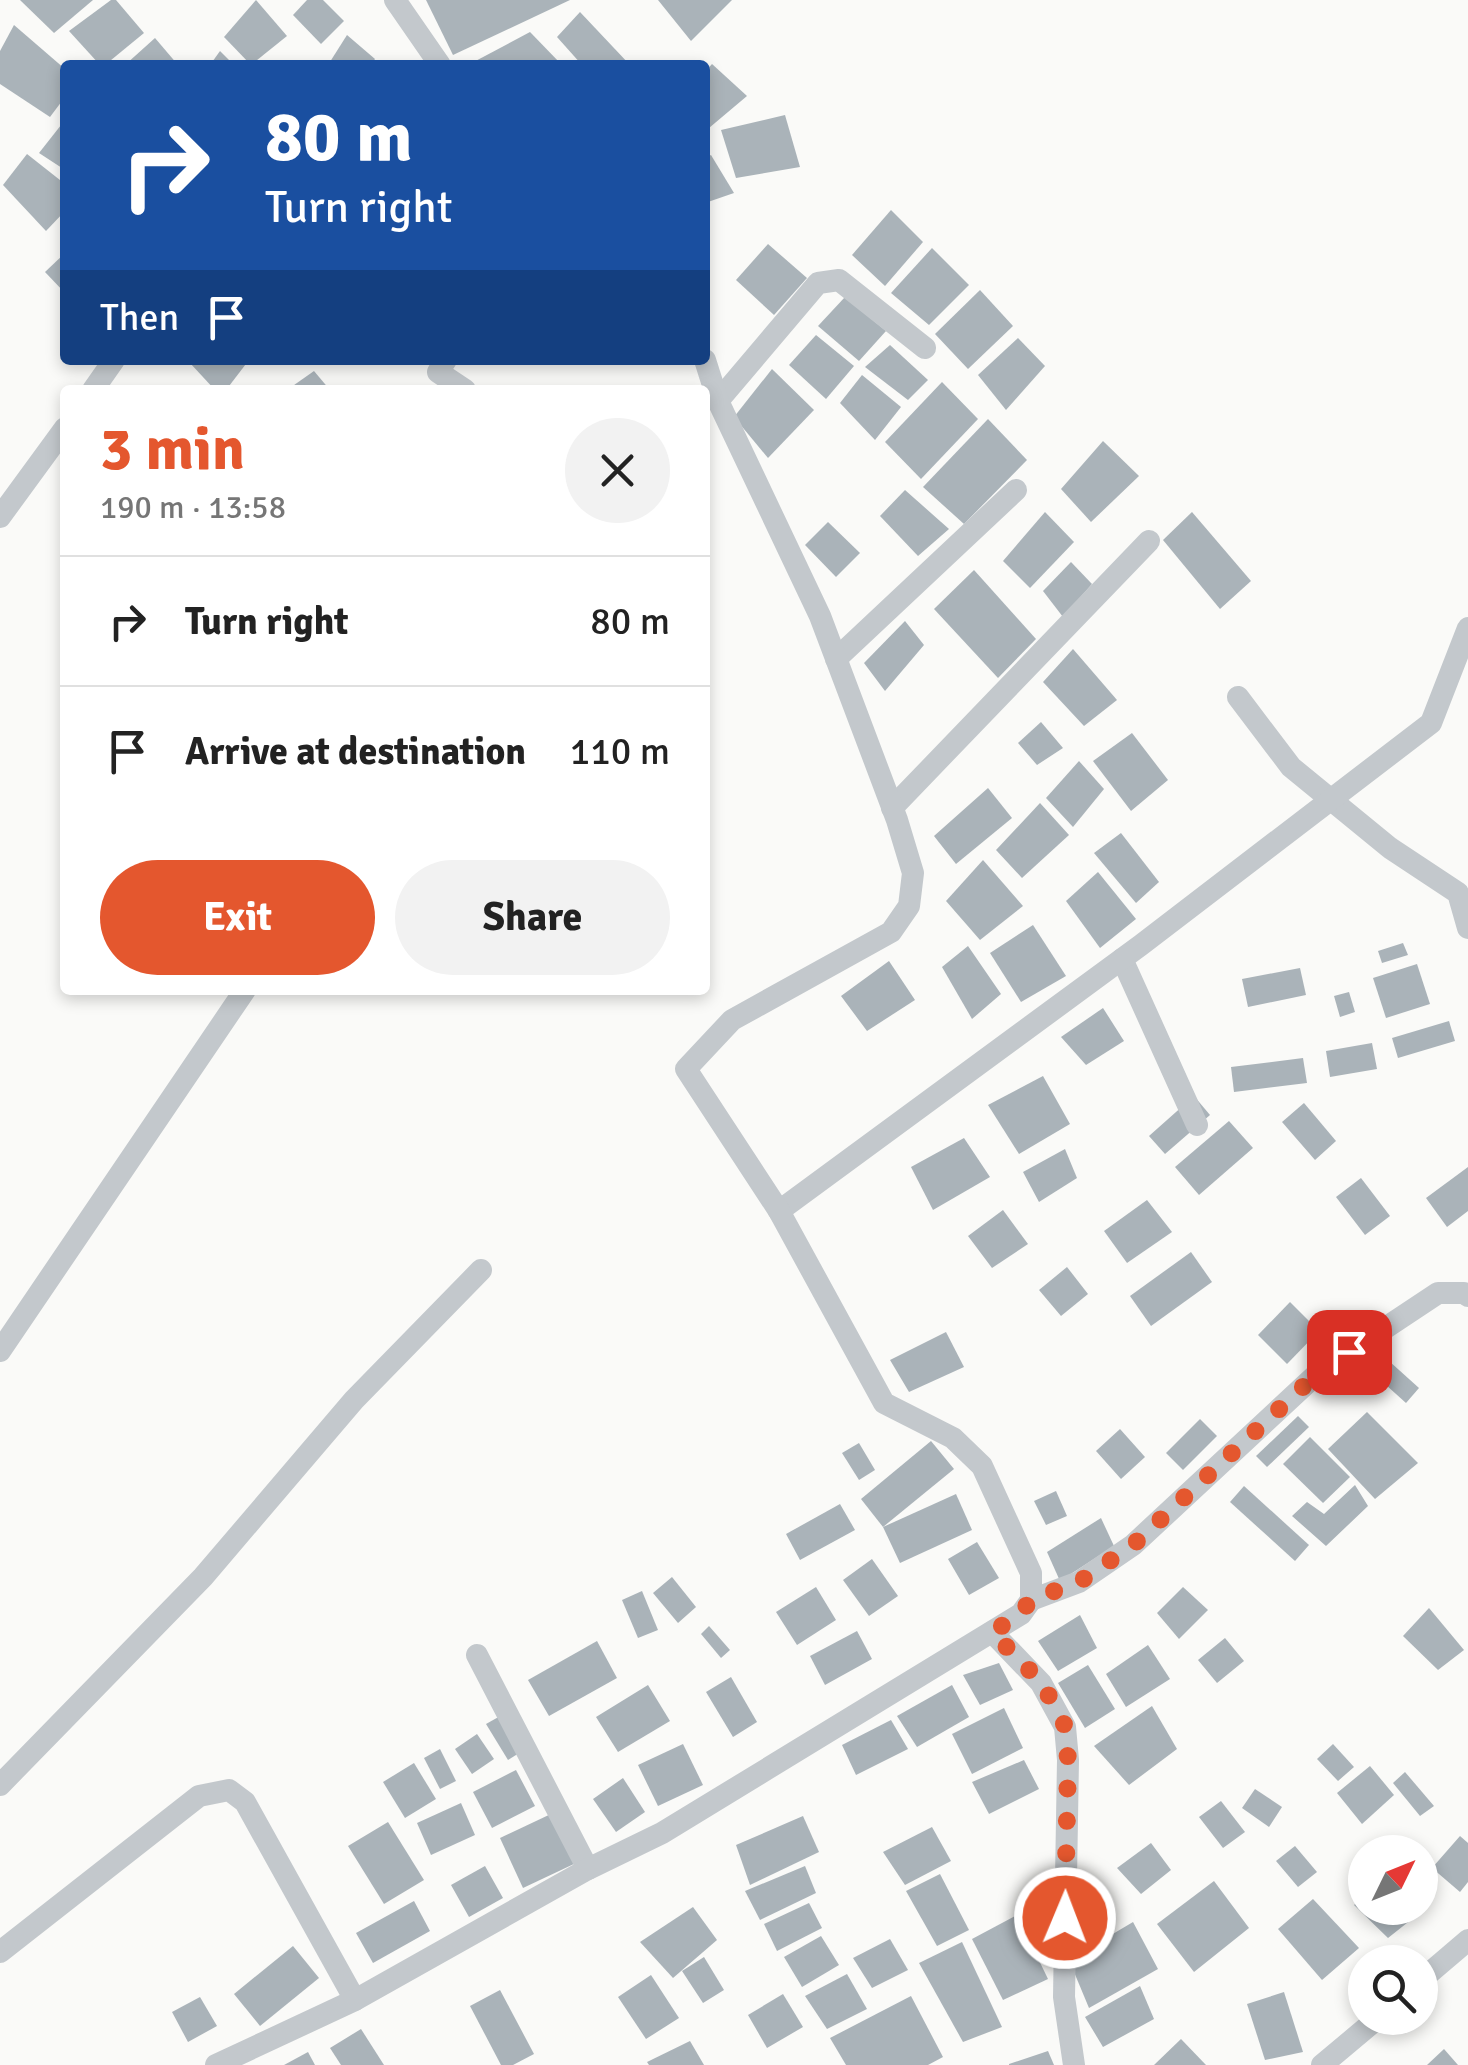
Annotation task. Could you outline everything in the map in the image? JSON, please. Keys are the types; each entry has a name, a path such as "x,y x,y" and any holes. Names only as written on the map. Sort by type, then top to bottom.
{"street":[{"path":"395,0 437,60"},
{"path":"718,401 818,283 838,280 925,348"},
{"path":"443,365 438,372 458,385"},
{"path":"216,2065 354,2000 662,1833 1021,1614 1030,1600 1031,1574 982,1466 953,1438 884,1403 779,1211 686,1069 732,1020 891,932 909,906 913,873 820,616 718,401 707,365"},
{"path":"0,518 60,435"},
{"path":"836,659 1016,490"},
{"path":"892,808 1148,541"},
{"path":"779,1211 1122,959 1431,723 1468,628"},
{"path":"1238,697 1291,767 1390,848 1458,893 1468,928"},
{"path":"1122,959 1198,1125"},
{"path":"0,1350 242,995"},
{"path":"0,1785 203,1576 354,1400 481,1270"},
{"path":"1030,1600 1079,1582 1133,1545 1319,1372 1438,1294 1468,1296"},
{"path":"992,1632 1042,1683 1065,1726 1068,1760 1064,1996 1074,2065"},
{"path":"477,1655 588,1870"},
{"path":"0,1952 199,1796 229,1790 245,1802 354,2000"},
{"path":"1438,1966 1468,1940"},
{"path":"1322,2065 1358,2035"}],"building":[{"path":"20,0 93,0 54,33"},
{"path":"116,0 144,33 111,60 95,60 69,31"},
{"path":"256,0 287,36 257,60 246,60 224,37"},
{"path":"307,0 323,0 344,21 321,44 293,15"},
{"path":"426,0 570,0 453,55"},
{"path":"658,0 732,0 691,41"},
{"path":"580,12 625,60 578,60 557,37"},
{"path":"14,25 60,65 60,104 50,117 0,84 0,51"},
{"path":"530,32 557,60 477,60"},
{"path":"347,35 375,59 374,60 331,60"},
{"path":"155,38 174,60 131,60"},
{"path":"220,51 229,60 214,60"},
{"path":"712,64 747,96 710,127"},
{"path":"785,115 800,167 736,178 721,130"},
{"path":"60,126 60,167 39,153"},
{"path":"27,154 60,180 60,216 46,231 3,185"},
{"path":"710,156 734,193 710,201"},
{"path":"891,210 923,242 885,286 852,255"},
{"path":"768,244 807,278 774,315 736,280"},
{"path":"932,248 969,285 929,325 891,293"},
{"path":"60,258 60,288 45,272"},
{"path":"980,290 1013,326 968,369 935,334"},
{"path":"845,297 886,331 859,361 818,326"},
{"path":"816,335 854,366 826,399 789,365"},
{"path":"1018,338 1045,366 1006,410 978,375"},
{"path":"890,345 928,380 908,400 865,367"},
{"path":"192,365 245,365 230,385 210,385"},
{"path":"772,369 814,410 768,458 734,417"},
{"path":"314,371 326,385 294,385"},
{"path":"862,375 901,407 875,440 840,403"},
{"path":"942,382 978,419 921,479 885,442"},
{"path":"988,419 1027,460 964,524 923,487"},
{"path":"1103,441 1139,476 1091,522 1061,489"},
{"path":"905,490 949,529 918,556 880,516"},
{"path":"1045,512 1074,542 1030,588 1003,561"},
{"path":"1192,512 1251,581 1220,609 1163,540"},
{"path":"828,522 860,553 836,577 805,545"},
{"path":"1071,562 1092,584 1063,617 1043,591"},
{"path":"974,570 1036,639 998,678 934,609"},
{"path":"905,621 924,645 885,691 864,663"},
{"path":"1073,649 1117,700 1084,726 1043,682"},
{"path":"1041,722 1063,748 1037,765 1018,743"},
{"path":"1132,733 1168,780 1131,811 1093,761"},
{"path":"1079,761 1104,789 1073,827 1046,798"},
{"path":"988,788 1012,818 956,864 934,836"},
{"path":"1040,803 1069,835 1022,878 996,850"},
{"path":"1121,833 1159,882 1136,903 1094,853"},
{"path":"983,860 1023,906 980,940 946,901"},
{"path":"1098,872 1136,919 1100,948 1066,901"},
{"path":"1033,925 1066,976 1021,1002 990,953"},
{"path":"1403,943 1408,955 1382,963 1378,951"},
{"path":"968,946 1001,994 972,1019 942,967"},
{"path":"889,961 915,1000 867,1031 841,996"},
{"path":"1417,964 1430,1004 1386,1018 1373,978"},
{"path":"1300,968 1306,995 1248,1007 1242,979"},
{"path":"1349,992 1355,1012 1340,1017 1334,996"},
{"path":"1103,1008 1124,1041 1086,1065 1061,1037"},
{"path":"1449,1021 1455,1041 1398,1058 1392,1038"},
{"path":"1372,1043 1377,1069 1330,1077 1326,1051"},
{"path":"1303,1058 1307,1083 1234,1092 1231,1067"},
{"path":"1043,1076 1070,1124 1019,1154 988,1105"},
{"path":"1194,1096 1210,1115 1165,1154 1149,1136"},
{"path":"1304,1103 1336,1141 1315,1160 1282,1122"},
{"path":"1229,1121 1253,1148 1199,1195 1175,1167"},
{"path":"964,1138 990,1177 933,1210 911,1167"},
{"path":"1065,1149 1077,1178 1039,1202 1023,1172"},
{"path":"1468,1167 1468,1211 1447,1227 1426,1198"},
{"path":"1361,1178 1390,1216 1365,1235 1336,1197"},
{"path":"1147,1200 1172,1232 1127,1263 1104,1231"},
{"path":"1003,1210 1028,1244 992,1268 968,1236"},
{"path":"1191,1252 1212,1282 1151,1326 1130,1296"},
{"path":"1067,1267 1088,1294 1061,1316 1039,1290"},
{"path":"1290,1302 1319,1331 1287,1364 1258,1335"},
{"path":"946,1332 964,1367 909,1392 890,1360"},
{"path":"1389,1361 1419,1388 1406,1403 1376,1376"},
{"path":"1367,1412 1418,1463 1375,1499 1328,1449"},
{"path":"1298,1416 1309,1427 1267,1467 1256,1456"},
{"path":"1200,1419 1217,1436 1183,1470 1166,1453"},
{"path":"1120,1429 1145,1457 1121,1479 1096,1451"},
{"path":"1310,1437 1350,1477 1323,1503 1283,1464"},
{"path":"931,1441 954,1469 883,1527 861,1499"},
{"path":"859,1443 875,1470 859,1480 842,1453"},
{"path":"1355,1485 1368,1506 1326,1546 1292,1516 1307,1502 1324,1514"},
{"path":"1244,1486 1309,1545 1295,1561 1230,1502"},
{"path":"1056,1491 1067,1516 1046,1525 1034,1501"},
{"path":"956,1494 972,1530 900,1563 883,1527"},
{"path":"840,1504 855,1530 800,1560 786,1534"},
{"path":"1101,1518 1114,1546 1060,1581 1047,1552"},
{"path":"977,1542 999,1578 969,1595 948,1559"},
{"path":"872,1559 898,1596 869,1616 843,1580"},
{"path":"672,1577 696,1607 678,1623 653,1593"},
{"path":"816,1587 836,1620 797,1645 776,1612"},
{"path":"1183,1587 1208,1610 1179,1639 1157,1613"},
{"path":"642,1591 658,1630 638,1638 622,1600"},
{"path":"1429,1608 1464,1650 1438,1670 1403,1636"},
{"path":"1080,1615 1097,1648 1058,1671 1038,1641"},
{"path":"709,1626 730,1650 721,1658 701,1634"},
{"path":"857,1631 872,1659 825,1685 810,1656"},
{"path":"1225,1638 1244,1661 1217,1683 1198,1660"},
{"path":"597,1641 617,1678 549,1716 528,1680"},
{"path":"1148,1645 1170,1679 1126,1707 1106,1674"},
{"path":"999,1663 1013,1690 980,1705 963,1675"},
{"path":"1088,1665 1115,1709 1085,1728 1058,1683"},
{"path":"731,1677 757,1722 733,1737 706,1692"},
{"path":"648,1685 670,1721 618,1752 596,1717"},
{"path":"952,1685 969,1717 917,1747 897,1716"},
{"path":"1152,1706 1177,1749 1129,1785 1094,1746"},
{"path":"1004,1708 1023,1748 972,1774 952,1734"},
{"path":"502,1715 524,1750 508,1760 486,1724"},
{"path":"891,1720 908,1749 856,1775 842,1745"},
{"path":"477,1734 494,1759 472,1774 455,1749"},
{"path":"683,1744 703,1785 658,1806 638,1765"},
{"path":"1333,1744 1354,1767 1338,1781 1317,1759"},
{"path":"440,1749 456,1781 440,1789 424,1758"},
{"path":"1024,1760 1039,1789 989,1814 972,1782"},
{"path":"414,1763 436,1799 405,1818 383,1782"},
{"path":"1370,1766 1394,1795 1362,1824 1337,1793"},
{"path":"516,1770 535,1806 492,1828 473,1792"},
{"path":"1405,1772 1434,1806 1420,1816 1393,1783"},
{"path":"623,1778 645,1812 616,1832 593,1799"},
{"path":"1255,1789 1282,1807 1269,1827 1242,1808"},
{"path":"1221,1801 1245,1832 1223,1848 1199,1817"},
{"path":"461,1803 475,1835 431,1855 417,1823"},
{"path":"553,1813 576,1863 523,1888 500,1838"},
{"path":"803,1816 819,1852 750,1885 736,1845"},
{"path":"388,1822 424,1880 384,1904 348,1846"},
{"path":"932,1827 951,1861 905,1885 883,1852"},
{"path":"1460,1836 1468,1843 1468,1882 1460,1892 1438,1873 1438,1861"},
{"path":"1151,1843 1171,1870 1141,1894 1117,1868"},
{"path":"1295,1846 1317,1872 1298,1887 1276,1861"},
{"path":"485,1866 503,1898 469,1917 451,1885"},
{"path":"805,1866 816,1893 760,1920 745,1891"},
{"path":"940,1874 969,1930 937,1946 906,1891"},
{"path":"1214,1881 1249,1928 1194,1972 1157,1924"},
{"path":"1313,1899 1356,1945 1348,1945 1348,1958 1322,1980 1278,1929"},
{"path":"414,1901 430,1931 373,1963 356,1933"},
{"path":"809,1903 822,1928 777,1951 764,1924"},
{"path":"693,1907 717,1940 673,1978 640,1942"},
{"path":"1017,1915 1048,1979 1003,2000 972,1939"},
{"path":"1133,1922 1158,1969 1089,2008 1069,1960"},
{"path":"1375,1925 1404,1925 1388,1938"},
{"path":"821,1936 839,1965 802,1987 784,1957"},
{"path":"890,1939 908,1970 872,1988 853,1958"},
{"path":"962,1942 1002,2027 963,2042 919,1963"},
{"path":"293,1946 319,1978 260,2026 234,1994"},
{"path":"704,1957 724,1990 703,2003 682,1971"},
{"path":"847,1974 867,2009 827,2029 805,1996"},
{"path":"651,1975 679,2018 646,2039 618,1997"},
{"path":"1140,1986 1154,2019 1103,2047 1085,2017"},
{"path":"500,1990 534,2054 513,2065 501,2065 470,2006"},
{"path":"1284,1992 1303,2052 1265,2060 1247,2004"},
{"path":"783,1994 803,2027 767,2048 748,2015"},
{"path":"911,1996 943,2057 928,2065 846,2065 830,2038"},
{"path":"200,1997 217,2026 188,2042 172,2012"},
{"path":"361,2029 384,2065 341,2065 330,2048"},
{"path":"1181,2039 1206,2065 1154,2065"},
{"path":"690,2041 704,2065 647,2062"},
{"path":"1444,2049 1458,2065 1427,2065"},
{"path":"1048,2051 1054,2065 1009,2065 1009,2064"},
{"path":"308,2052 315,2065 284,2065"}],"route":[{"path":"1065,1918 1065,1726 1042,1683 992,1632 1021,1614 1030,1600 1079,1582 1133,1545 1319,1372 1349,1352"}]}
